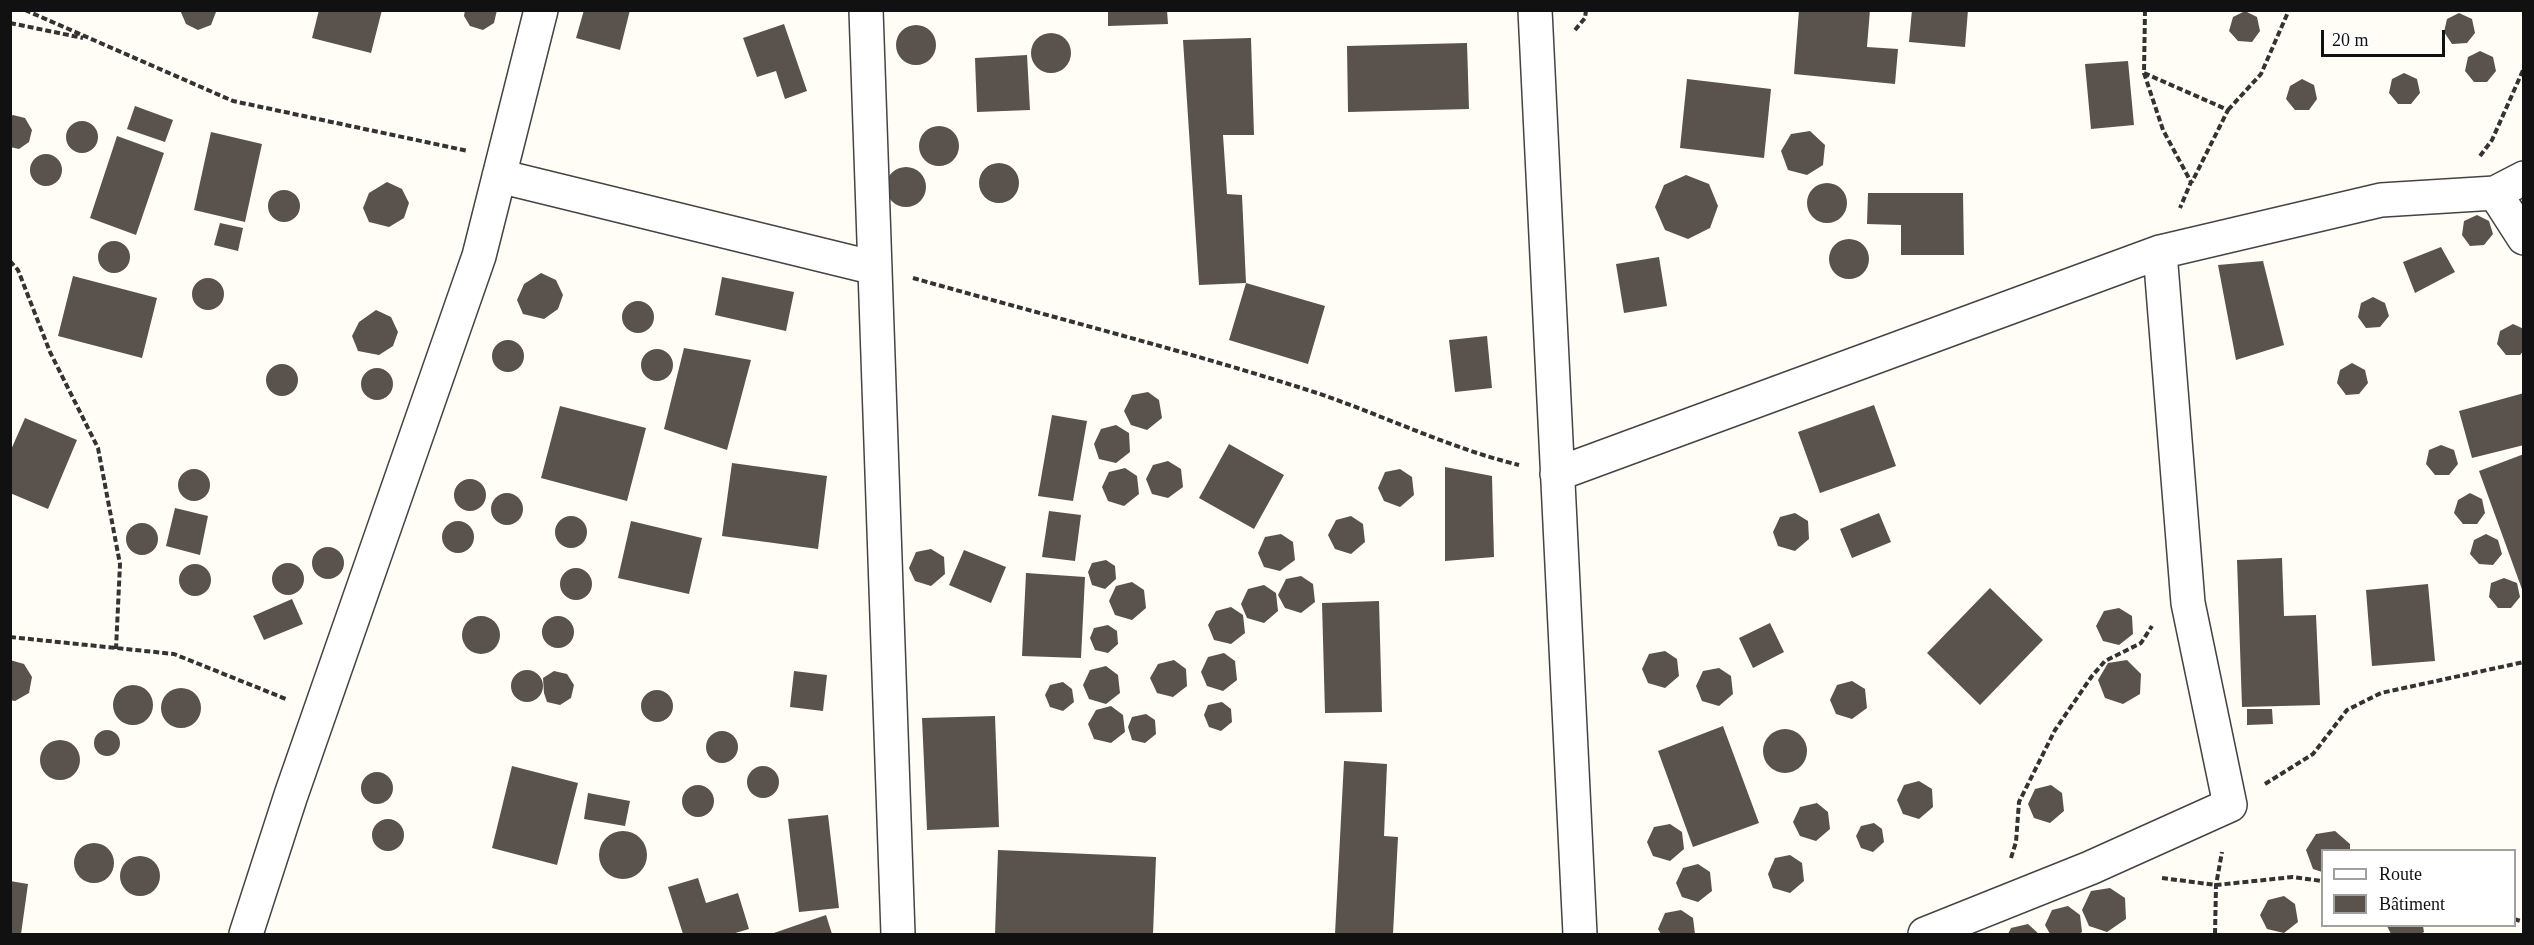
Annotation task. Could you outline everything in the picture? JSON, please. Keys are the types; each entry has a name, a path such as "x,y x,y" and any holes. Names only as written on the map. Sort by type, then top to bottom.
{"street":[{"path":"246,934 320,712 479,256 541,10"},
{"path":"866,10 898,934"},
{"path":"1535,10 1580,934"},
{"path":"501,167 874,268"},
{"path":"1557,474 2160,252 2381,200 2452,196 2509,186 2523,238"},
{"path":"1925,934 2090,868 2230,805 2188,603 2160,252"}],"path":[{"path":"25,10 233,101 501,167"},
{"path":"2145,10 2144,73 2163,130 2191,182"},
{"path":"2160,252 2191,182 2228,110 2261,74 2289,10"},
{"path":"10,23 91,39"},
{"path":"2452,196 2492,140 2523,68"},
{"path":"2144,73 2228,110"},
{"path":"10,261 18,270 50,352 98,448 120,564 116,649"},
{"path":"874,268 1183,353 1317,394 1486,457 1557,474"},
{"path":"1995,907 2016,842 2019,802 2055,730 2105,661 2141,643 2153,624"},
{"path":"10,637 174,654 320,712"},
{"path":"2516,662 2523,667"},
{"path":"2215,934 2216,885 2230,805 2313,754 2347,710 2381,693 2523,662"},
{"path":"2159,878 2216,885 2293,877 2321,881"}],"building":[{"path":"180,10 216,10 216,12 211,25 198,30 186,24"},
{"path":"319,10 382,10 371,53 312,38"},
{"path":"465,10 497,10 494,23 483,30 470,26 464,16"},
{"path":"584,10 630,10 620,50 576,38"},
{"path":"1108,10 1167,10 1168,24 1108,26"},
{"path":"1799,10 1870,10 1867,47 1898,49 1895,84 1794,74"},
{"path":"1912,10 1968,10 1965,47 1909,42"},
{"path":"2245,11 2257,17 2260,31 2252,42 2238,41 2229,31 2233,17"},
{"path":"2459,13 2472,19 2475,33 2467,43 2452,44 2444,32 2447,19"},
{"path":"784,24 807,91 785,99 776,71 757,77 743,38"},
{"path":"916,25 924,26 930,31 935,37 935,53 930,59 924,64 916,65 908,64 902,59 897,53 896,45 897,37 902,31 908,26"},
{"path":"1051,33 1059,34 1065,39 1070,45 1070,61 1065,67 1059,72 1051,73 1043,72 1037,67 1032,61 1031,53 1032,45 1037,39 1043,34"},
{"path":"1251,38 1254,135 1223,135 1227,194 1242,195 1246,283 1199,285 1183,40"},
{"path":"1467,43 1469,109 1348,112 1347,46"},
{"path":"2480,51 2493,57 2496,71 2487,82 2474,82 2465,71 2468,57"},
{"path":"1027,55 1030,110 977,112 975,58"},
{"path":"2128,61 2134,125 2091,129 2085,64"},
{"path":"2404,73 2417,79 2420,93 2411,104 2398,104 2389,93 2392,79"},
{"path":"1687,79 1771,89 1764,158 1680,148"},
{"path":"2302,79 2314,85 2317,99 2309,110 2295,110 2286,99 2290,86"},
{"path":"135,106 173,120 165,142 127,129"},
{"path":"13,115 25,118 32,130 29,142 19,149 10,147 10,117"},
{"path":"82,121 93,126 98,137 93,148 82,153 71,148 66,137 71,126"},
{"path":"939,126 947,127 953,132 958,138 958,154 953,160 947,165 939,166 931,165 925,160 920,154 919,146 920,138 925,132 931,127"},
{"path":"1810,131 1825,145 1823,165 1807,175 1788,170 1781,151 1791,134"},
{"path":"211,132 262,144 245,222 194,210"},
{"path":"117,136 164,153 136,235 90,218"},
{"path":"46,154 57,159 62,170 57,181 46,186 35,181 30,170 35,159"},
{"path":"999,163 1007,164 1013,169 1018,175 1018,191 1013,197 1007,202 999,203 991,202 985,197 980,191 979,183 980,175 985,169 991,164"},
{"path":"906,167 914,168 920,173 925,179 925,195 920,201 914,206 906,207 898,206 892,201 887,195 886,187 887,179 892,173 898,168"},
{"path":"1686,175 1709,184 1718,206 1710,228 1688,239 1665,230 1655,207 1664,185"},
{"path":"387,182 402,189 409,203 404,218 389,227 369,222 363,208 369,193"},
{"path":"1827,183 1835,184 1841,189 1846,195 1846,211 1841,217 1835,222 1827,223 1819,222 1813,217 1808,211 1807,203 1808,195 1813,189 1819,184"},
{"path":"284,190 295,195 300,206 295,217 284,222 273,217 268,206 273,195"},
{"path":"1868,193 1963,193 1964,255 1901,255 1901,225 1867,224"},
{"path":"2477,215 2489,221 2493,234 2484,245 2470,246 2462,235 2464,221"},
{"path":"220,223 243,228 238,251 214,245"},
{"path":"1849,239 1857,240 1863,245 1868,251 1868,267 1863,273 1857,278 1849,279 1841,278 1835,273 1830,267 1829,259 1830,251 1835,245 1841,240"},
{"path":"114,241 125,246 130,257 125,268 114,273 103,268 98,257 103,246"},
{"path":"2441,247 2455,272 2415,293 2403,262"},
{"path":"1659,257 1667,306 1624,313 1616,264"},
{"path":"2263,261 2284,345 2236,360 2218,265"},
{"path":"541,273 556,280 563,295 558,309 544,319 523,314 517,300 524,284"},
{"path":"73,276 157,298 142,358 58,336"},
{"path":"722,277 794,292 786,331 715,315"},
{"path":"208,278 219,283 224,294 219,305 208,310 197,305 192,294 197,283"},
{"path":"1246,283 1325,306 1308,364 1229,340"},
{"path":"2373,297 2385,303 2389,316 2380,327 2366,328 2358,317 2361,303"},
{"path":"638,301 649,306 654,317 649,328 638,333 627,328 622,317 627,306"},
{"path":"376,310 391,317 398,332 393,346 379,355 358,351 352,336 359,322"},
{"path":"2513,324 2524,329 2524,350 2520,355 2506,355 2497,344 2500,331"},
{"path":"1487,336 1492,388 1455,392 1449,340"},
{"path":"508,340 519,345 524,356 519,367 508,372 497,367 492,356 497,345"},
{"path":"684,348 751,360 727,450 664,429"},
{"path":"657,349 669,353 673,365 669,377 657,381 645,377 641,365 645,353"},
{"path":"2352,363 2365,370 2368,383 2359,394 2346,395 2337,383 2340,370"},
{"path":"282,364 293,369 298,380 293,391 282,396 271,391 266,380 271,369"},
{"path":"377,368 388,373 393,384 388,395 377,400 366,395 361,384 366,373"},
{"path":"1148,392 1159,400 1162,418 1147,430 1131,425 1124,411 1132,395"},
{"path":"2524,393 2524,445 2472,458 2459,411"},
{"path":"1874,405 1896,466 1820,493 1798,432"},
{"path":"560,406 646,428 627,501 541,478"},
{"path":"1052,415 1087,421 1073,501 1038,496"},
{"path":"25,418 77,440 48,509 10,493 10,452"},
{"path":"1116,425 1129,433 1130,452 1116,463 1099,459 1094,444 1101,429"},
{"path":"1229,444 1284,475 1254,529 1199,498"},
{"path":"2441,445 2454,450 2458,464 2449,475 2435,475 2426,464 2429,450"},
{"path":"2524,454 2524,592 2523,592 2479,471"},
{"path":"1168,461 1181,469 1183,487 1168,498 1152,494 1146,479 1153,465"},
{"path":"732,463 827,476 818,549 722,536"},
{"path":"1445,467 1492,476 1494,557 1445,561"},
{"path":"1125,468 1137,476 1139,494 1124,506 1108,501 1102,487 1109,472"},
{"path":"194,469 206,473 210,485 206,497 194,501 182,497 178,485 182,473"},
{"path":"1400,469 1412,477 1414,495 1400,507 1384,501 1378,488 1385,472"},
{"path":"470,479 481,484 486,495 481,506 470,511 459,506 454,495 459,484"},
{"path":"507,493 518,498 523,509 518,520 507,525 496,520 491,509 496,498"},
{"path":"2470,493 2482,499 2485,513 2477,524 2463,524 2454,513 2458,500"},
{"path":"175,508 208,516 200,555 166,546"},
{"path":"1049,511 1081,515 1075,561 1042,557"},
{"path":"1795,513 1808,521 1809,539 1795,551 1778,546 1773,532 1780,517"},
{"path":"1879,513 1891,542 1852,558 1840,529"},
{"path":"571,516 583,520 587,532 583,544 571,548 559,544 555,532 559,520"},
{"path":"1351,516 1363,524 1365,542 1351,554 1335,549 1328,535 1336,520"},
{"path":"458,521 470,525 474,537 470,549 458,553 446,549 442,537 446,525"},
{"path":"631,521 702,538 689,594 618,578"},
{"path":"142,523 153,528 158,539 153,550 142,555 131,550 126,539 131,528"},
{"path":"1281,534 1293,542 1295,560 1280,571 1264,567 1258,553 1265,537"},
{"path":"2486,534 2498,540 2502,554 2493,565 2479,564 2470,554 2474,540"},
{"path":"328,547 339,552 344,563 339,574 328,579 317,574 312,563 317,552"},
{"path":"931,549 944,557 945,574 931,586 915,581 909,568 916,552"},
{"path":"964,550 1006,567 991,603 949,585"},
{"path":"2282,558 2284,616 2316,615 2320,705 2242,707 2237,560"},
{"path":"1106,560 1115,566 1116,579 1105,589 1092,585 1088,572 1092,563"},
{"path":"288,563 299,568 304,579 299,590 288,595 277,590 272,579 277,568"},
{"path":"195,564 206,569 211,580 206,591 195,596 184,591 179,580 184,569"},
{"path":"576,568 588,572 592,584 588,596 576,600 564,596 560,584 564,572"},
{"path":"1026,573 1085,577 1081,658 1022,656"},
{"path":"1301,576 1313,584 1315,602 1301,613 1285,608 1278,595 1286,579"},
{"path":"2504,578 2517,583 2520,597 2511,608 2498,608 2489,597 2491,583"},
{"path":"1132,582 1144,590 1146,608 1132,620 1115,615 1109,601 1116,586"},
{"path":"2428,584 2435,661 2372,666 2366,590"},
{"path":"1264,585 1276,593 1278,611 1264,623 1247,618 1241,604 1248,589"},
{"path":"1990,588 2043,640 1980,705 1927,653"},
{"path":"292,599 303,624 264,640 253,616"},
{"path":"1379,601 1382,712 1325,713 1322,603"},
{"path":"1231,607 1243,615 1245,633 1231,644 1214,640 1208,625 1216,611"},
{"path":"2119,608 2132,616 2133,634 2119,645 2103,641 2096,626 2104,611"},
{"path":"481,616 495,621 500,635 495,649 481,654 467,649 462,635 467,621"},
{"path":"558,616 569,621 574,632 569,643 558,648 547,643 542,632 547,621"},
{"path":"1770,623 1784,652 1753,668 1739,638"},
{"path":"1108,625 1117,631 1118,644 1108,653 1095,650 1090,638 1094,628"},
{"path":"1665,651 1677,659 1679,676 1665,688 1648,683 1642,669 1649,654"},
{"path":"1224,653 1235,661 1237,680 1223,691 1207,686 1201,672 1208,657"},
{"path":"10,660 24,664 32,677 29,693 15,701 10,700"},
{"path":"1174,660 1186,669 1187,686 1173,697 1157,693 1150,678 1158,664"},
{"path":"2127,660 2141,674 2140,694 2123,704 2105,698 2098,680 2108,663"},
{"path":"1106,666 1118,675 1120,693 1106,704 1089,699 1083,685 1090,670"},
{"path":"1719,668 1731,676 1733,694 1719,706 1702,701 1696,686 1703,671"},
{"path":"527,670 538,675 543,686 538,697 527,702 516,697 511,686 516,675"},
{"path":"554,671 567,674 574,685 571,698 560,705 547,702 544,693 543,678"},
{"path":"794,671 827,675 823,711 790,707"},
{"path":"1852,681 1865,689 1867,708 1852,719 1836,714 1830,700 1837,685"},
{"path":"1063,682 1072,689 1074,702 1063,711 1050,707 1045,695 1050,685"},
{"path":"133,685 147,691 153,705 147,719 133,725 119,719 113,705 119,691"},
{"path":"181,688 195,694 201,708 195,722 181,728 167,722 161,708 167,694"},
{"path":"657,690 668,695 673,706 668,717 657,722 646,717 641,706 646,695"},
{"path":"1222,702 1231,709 1232,722 1221,731 1209,727 1204,715 1208,705"},
{"path":"1111,706 1123,715 1125,732 1111,743 1094,739 1088,724 1096,710"},
{"path":"2247,709 2272,709 2273,724 2247,725"},
{"path":"1146,714 1155,720 1156,734 1145,743 1132,740 1128,727 1132,717"},
{"path":"995,716 999,827 927,830 922,718"},
{"path":"1723,726 1759,823 1693,847 1658,751"},
{"path":"1785,729 1800,736 1807,751 1800,766 1785,773 1770,766 1763,751 1770,736"},
{"path":"107,730 117,733 120,743 117,753 107,756 97,753 94,743 97,733"},
{"path":"722,731 733,736 738,747 733,758 722,763 711,758 706,747 711,736"},
{"path":"60,740 74,746 80,760 74,774 60,780 46,774 40,760 46,746"},
{"path":"1344,761 1387,764 1384,836 1398,837 1393,934 1335,934"},
{"path":"512,766 578,783 557,865 492,848"},
{"path":"763,766 774,771 779,782 774,793 763,798 752,793 747,782 752,771"},
{"path":"377,772 388,777 393,788 388,799 377,804 366,799 361,788 366,777"},
{"path":"1919,781 1932,789 1933,807 1919,819 1903,814 1897,800 1904,785"},
{"path":"698,785 709,790 714,801 709,812 698,817 687,812 682,801 687,790"},
{"path":"2051,785 2062,793 2064,811 2050,823 2034,818 2028,804 2035,789"},
{"path":"588,793 630,801 625,826 584,819"},
{"path":"1817,803 1828,812 1830,829 1816,841 1800,836 1793,822 1800,807"},
{"path":"828,815 839,908 799,912 788,819"},
{"path":"388,819 399,824 404,835 399,846 388,851 377,846 372,835 377,824"},
{"path":"1874,823 1882,829 1884,842 1873,852 1861,848 1856,836 1861,826"},
{"path":"1670,824 1682,832 1684,849 1670,861 1653,856 1647,842 1654,827"},
{"path":"623,831 640,838 647,855 640,872 623,879 606,872 599,855 606,838"},
{"path":"2335,831 2350,844 2350,849 2321,849 2321,872 2313,869 2306,850 2316,834"},
{"path":"94,843 108,849 114,863 108,877 94,883 80,877 74,863 80,849"},
{"path":"998,850 1156,857 1153,934 995,934"},
{"path":"1790,855 1802,863 1804,881 1790,893 1773,888 1768,874 1775,858"},
{"path":"140,856 154,862 160,876 154,890 140,896 126,890 120,876 126,862"},
{"path":"1698,864 1710,872 1712,891 1698,902 1682,897 1676,883 1683,868"},
{"path":"698,878 706,903 738,893 749,929 732,934 683,934 668,887"},
{"path":"10,881 28,884 21,934 10,934"},
{"path":"2110,888 2125,898 2126,919 2107,932 2089,926 2082,910 2091,891"},
{"path":"2284,896 2295,904 2298,922 2284,933 2267,929 2260,915 2268,900"},
{"path":"2068,906 2080,915 2082,932 2079,934 2050,934 2045,925 2052,910"},
{"path":"1681,910 1693,918 1695,934 1661,934 1658,929 1665,913"},
{"path":"826,915 832,934 771,934"},
{"path":"2028,924 2039,934 2008,934 2011,928"},
{"path":"2388,927 2423,927 2424,932 2421,934 2391,934"}]}
